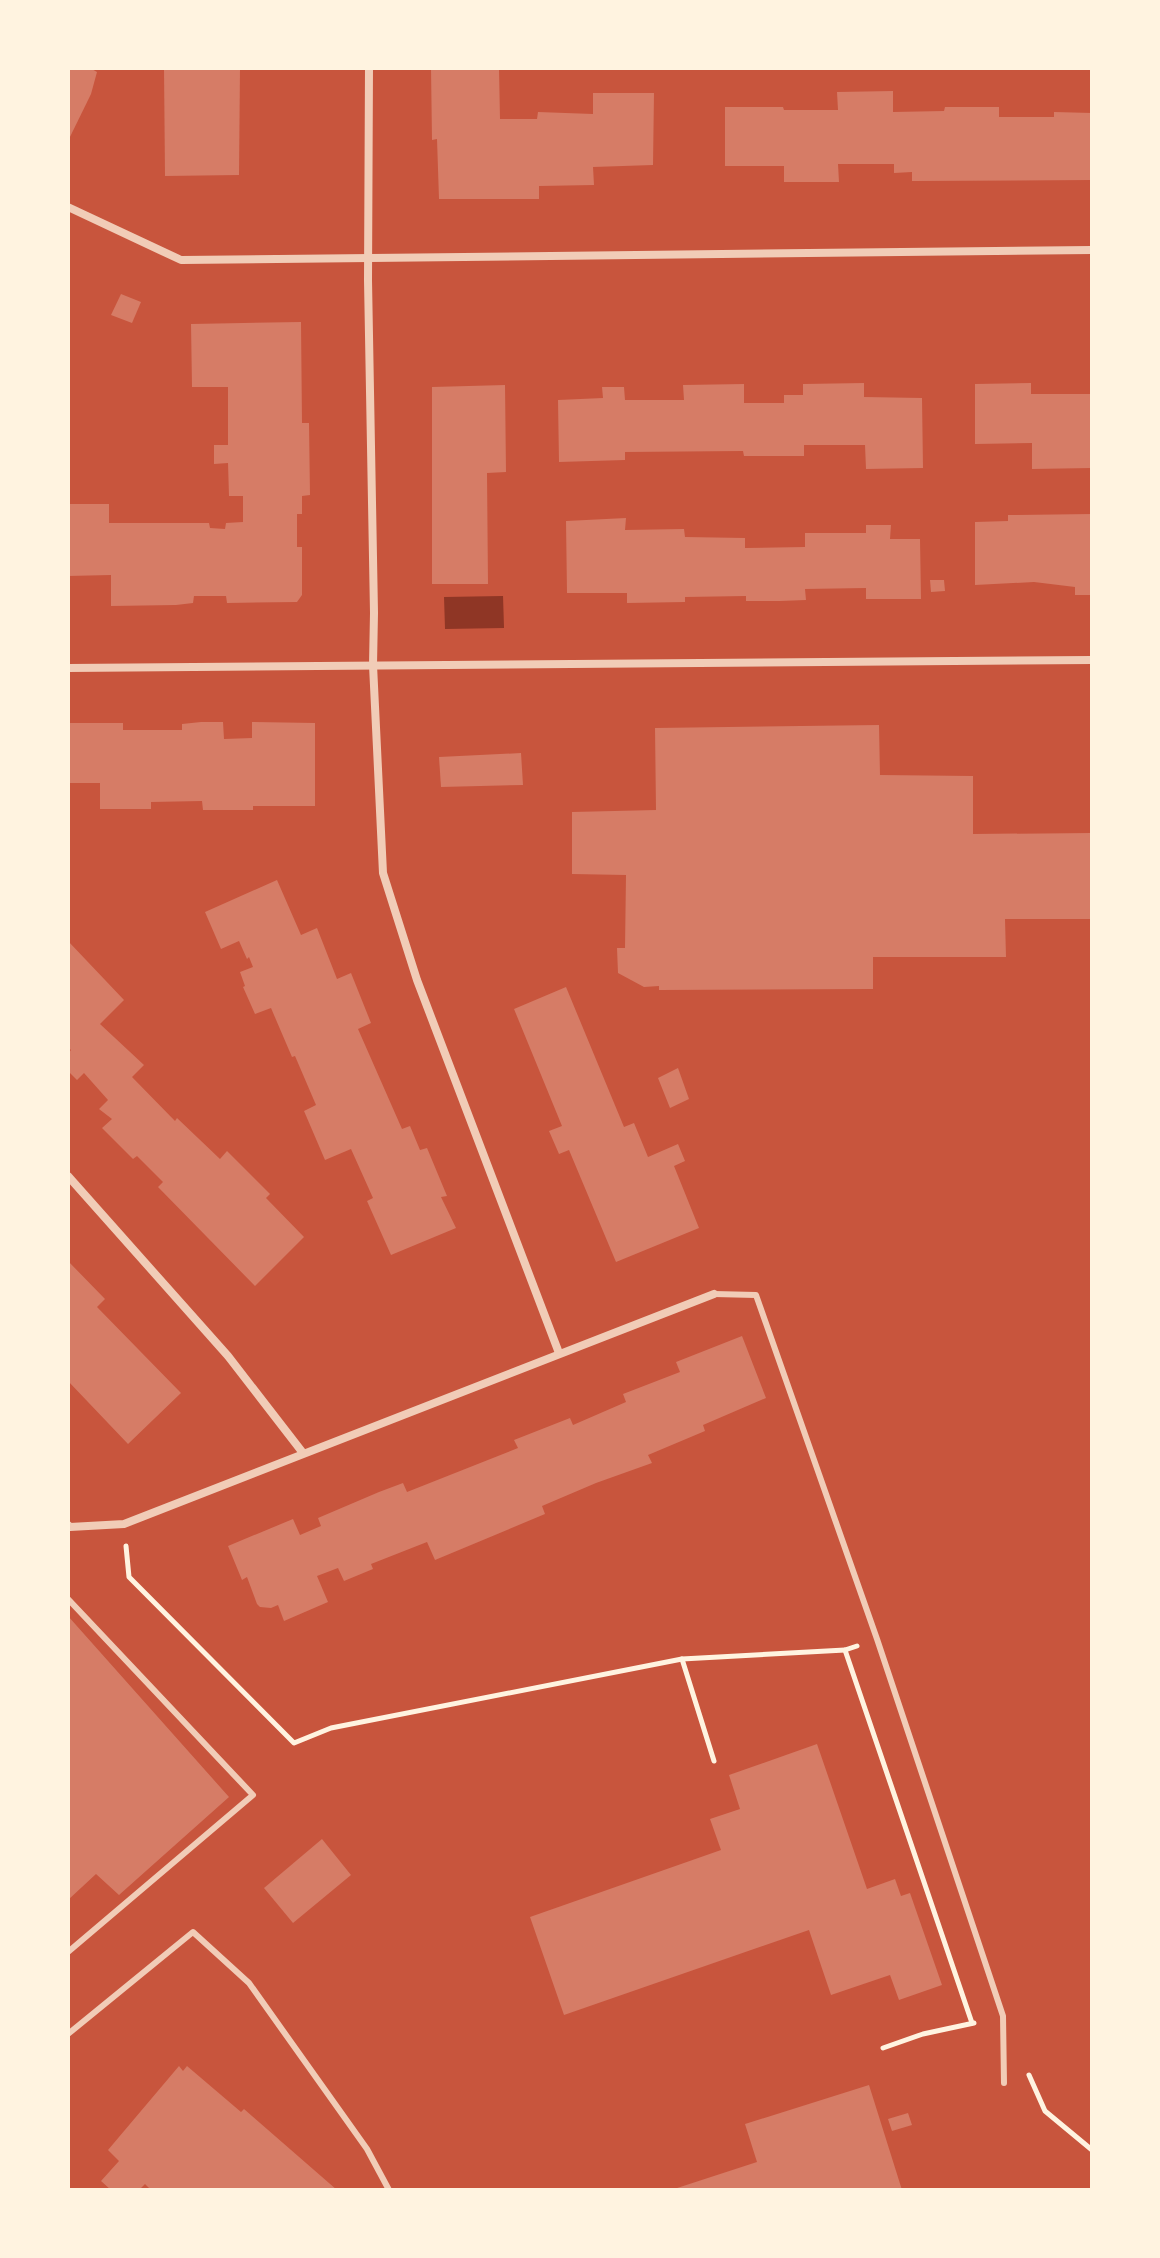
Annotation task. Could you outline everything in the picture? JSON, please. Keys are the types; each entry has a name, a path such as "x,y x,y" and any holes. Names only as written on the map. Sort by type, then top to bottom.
{"street":[{"path":"369,68 373,665 383,873 417,980 559,1353"},
{"path":"68,207 181,260 1092,250"},
{"path":"68,668 1092,660"},
{"path":"68,1176 228,1356 303,1453"},
{"path":"69,1526 124,1524 714,1294"}],"lane":[{"path":"714,1294 756,1295 877,1639 1003,2016 1004,2083"},
{"path":"68,1599 253,1795 68,1952"},
{"path":"68,2034 193,1932 249,1983 367,2149 389,2190"}],"path":[{"path":"124,1524 129,1577 294,1743 331,1728 682,1659 845,1650 877,1639"},
{"path":"845,1650 972,2023"},
{"path":"682,1659 714,1761"}],"shaded area":[{"path":"503,596 504,628 445,629 444,597"}],"building":[{"path":"68,68 90,68 97,72 91,94 68,141"},
{"path":"164,68 240,68 239,175 165,176"},
{"path":"431,68 499,68 500,119 537,119 538,112 593,114 593,93 654,93 653,165 593,167 594,185 539,186 539,199 439,199 437,139 432,140"},
{"path":"893,91 893,112 944,111 945,107 999,107 999,117 1054,117 1054,112 1092,113 1092,180 912,181 912,172 894,173 894,164 838,164 839,182 784,182 784,166 725,166 725,107 838,110 837,92"},
{"path":"121,294 141,302 132,323 111,315"},
{"path":"301,322 302,423 309,423 310,495 302,496 302,514 297,514 297,547 302,547 302,595 297,602 227,603 226,596 194,596 193,603 111,606 111,575 68,576 68,504 109,504 109,523 209,523 210,528 225,529 226,523 243,522 243,496 229,496 228,463 214,464 214,445 228,445 228,387 192,387 191,324"},
{"path":"864,383 864,397 922,398 923,468 866,469 865,445 804,445 804,456 744,456 743,451 625,452 625,460 559,462 558,400 603,398 602,387 624,387 625,400 684,400 683,385 744,384 744,403 784,403 784,395 803,395 803,384"},
{"path":"1031,383 1031,394 1092,394 1092,468 1032,469 1032,443 975,444 975,384"},
{"path":"505,385 506,472 487,473 488,584 432,584 432,387"},
{"path":"1092,514 1092,595 1075,595 1075,587 1034,582 975,585 975,522 1008,521 1008,515"},
{"path":"626,518 625,530 684,529 685,537 745,538 745,548 805,547 805,533 866,533 866,525 891,525 890,539 920,539 921,599 866,599 866,588 805,589 806,600 780,601 746,601 746,596 685,597 685,602 627,603 627,593 567,593 566,521"},
{"path":"930,580 944,580 945,591 931,592"},
{"path":"223,722 224,739 252,738 252,722 315,723 315,806 203,810 202,801 151,802 151,809 100,809 100,783 68,783 68,723 123,723 123,730 182,730 182,724"},
{"path":"879,725 880,775 973,776 973,834 1092,833 1092,919 1005,919 1006,957 873,957 873,989 659,990 659,986 644,987 618,973 617,948 625,948 626,875 572,874 572,812 656,810 655,728"},
{"path":"521,753 523,785 441,787 439,757"},
{"path":"277,880 301,935 317,928 337,979 351,973 371,1023 358,1029 402,1129 410,1126 420,1150 427,1148 447,1196 441,1197 456,1228 391,1255 367,1201 373,1198 351,1149 325,1160 304,1111 316,1105 295,1056 292,1057 271,1008 255,1014 240,972 253,967 249,957 247,959 239,941 221,949 205,912"},
{"path":"68,941 124,1000 100,1024 144,1065 132,1077 175,1121 177,1118 220,1159 227,1151 270,1194 266,1198 304,1237 255,1286 158,1187 163,1182 137,1156 133,1159 102,1128 112,1119 99,1109 108,1100 84,1073 77,1080 68,1071 68,1054 71,1050 68,1047"},
{"path":"566,987 624,1127 634,1123 648,1157 678,1144 685,1161 674,1166 699,1228 616,1262 569,1150 559,1154 549,1131 562,1126 514,1009"},
{"path":"678,1068 689,1099 670,1108 658,1078"},
{"path":"68,1261 105,1299 97,1307 181,1393 128,1444 68,1381"},
{"path":"742,1336 766,1398 703,1425 705,1431 648,1455 652,1463 542,1506 545,1514 435,1560 427,1542 371,1564 373,1569 344,1581 338,1568 317,1576 328,1602 284,1621 278,1605 260,1607 247,1577 242,1580 228,1546 293,1519 300,1535 321,1526 318,1518 379,1492 403,1483 407,1492 518,1448 514,1440 570,1418 573,1425 626,1402 623,1394 680,1372 676,1362"},
{"path":"68,1616 229,1797 119,1895 96,1874 68,1900"},
{"path":"817,1744 867,1889 895,1879 901,1896 910,1893 942,1985 899,2000 890,1975 831,1995 809,1930 564,2015 530,1917 721,1850 710,1819 740,1809 729,1775"},
{"path":"322,1839 351,1875 293,1923 264,1888"},
{"path":"179,2066 183,2071 187,2066 241,2112 244,2109 337,2190 148,2190 145,2184 139,2190 111,2190 101,2181 119,2161 108,2150"},
{"path":"869,2085 902,2190 671,2190 757,2162 745,2124"},
{"path":"908,2113 912,2125 892,2131 888,2119"}]}
